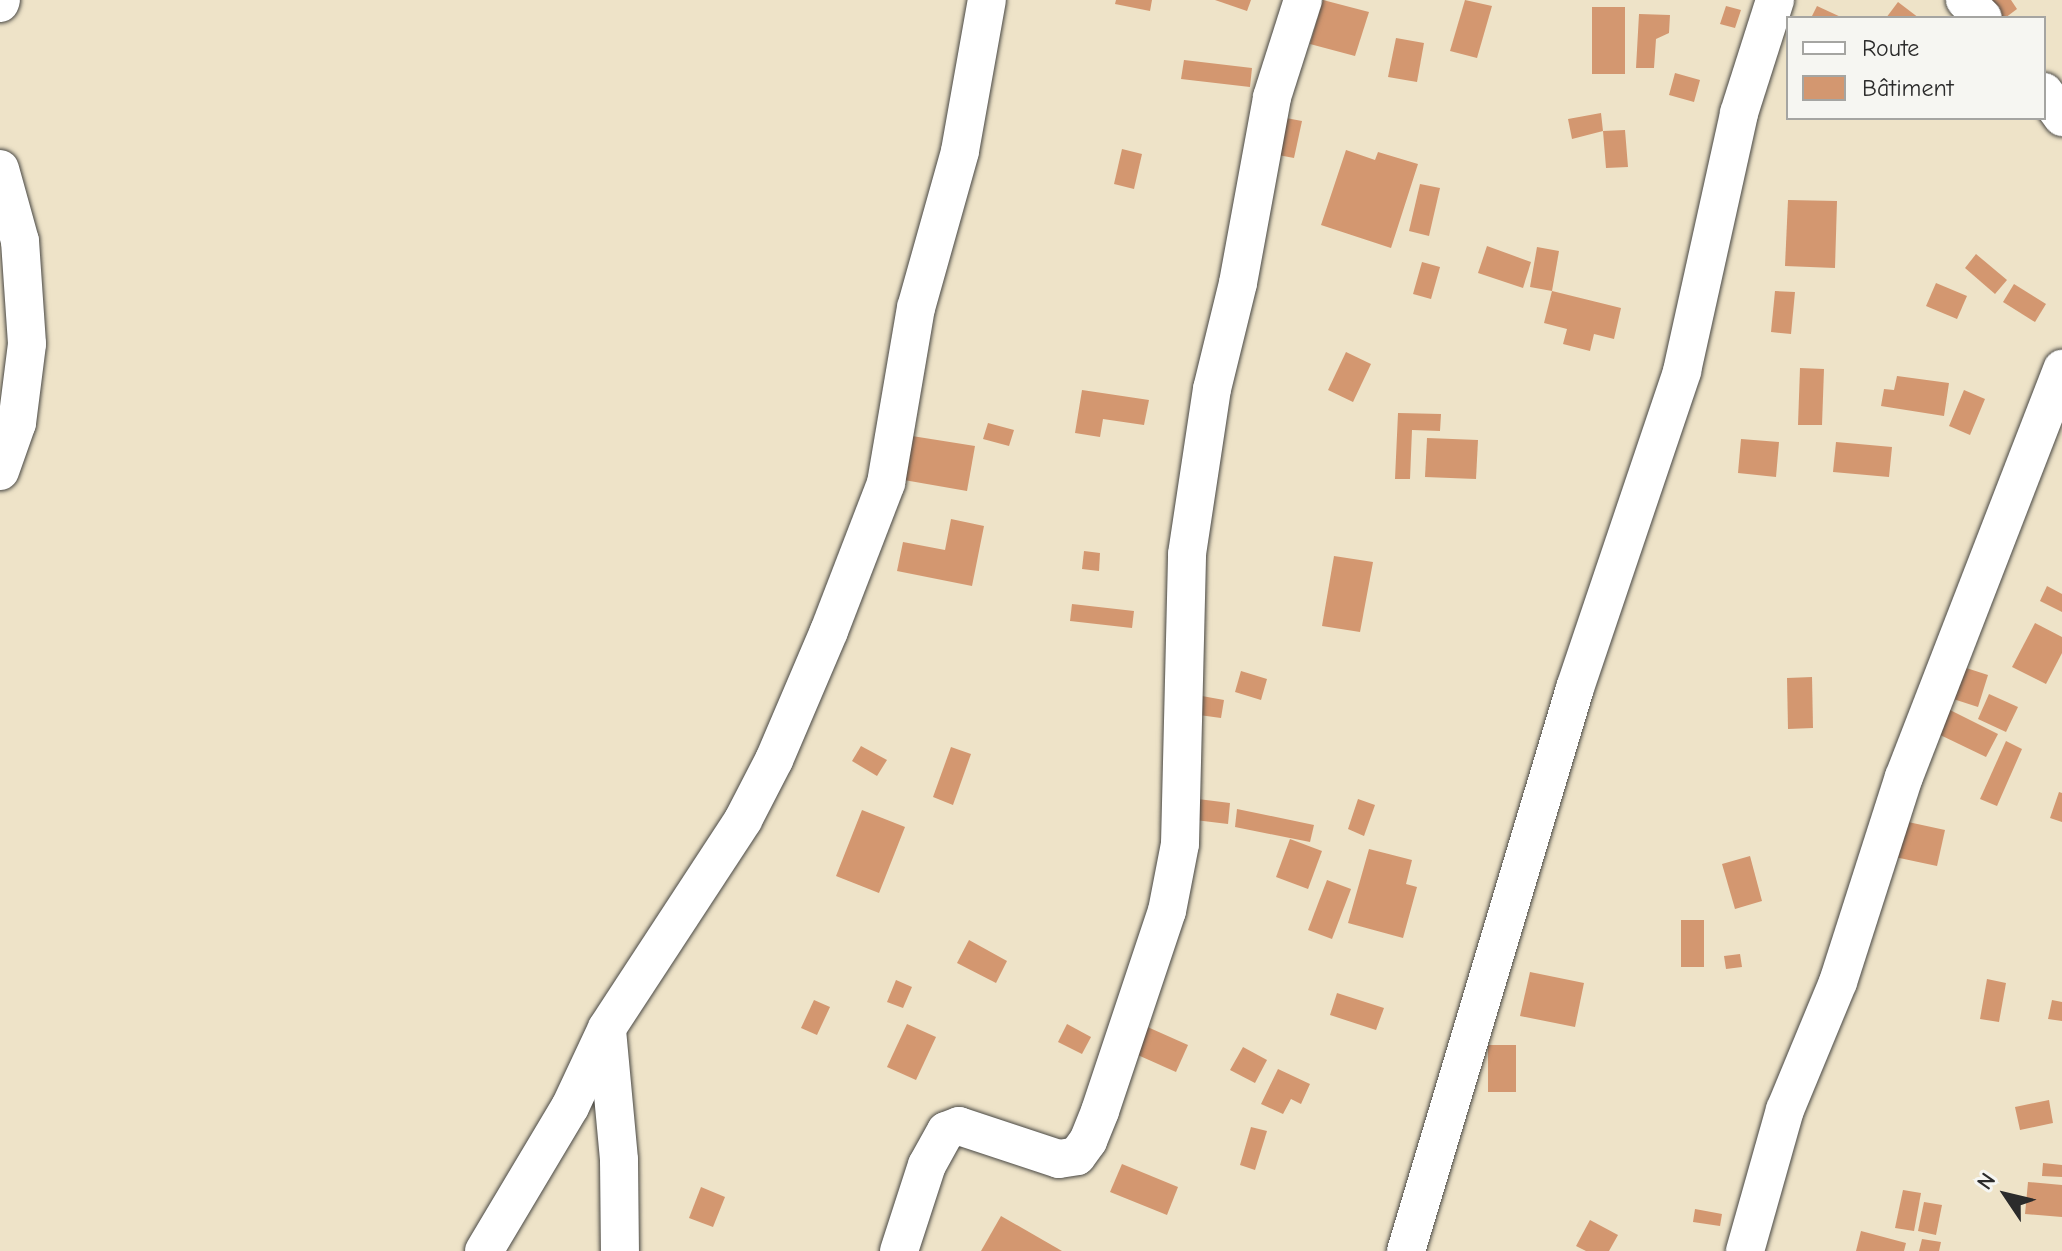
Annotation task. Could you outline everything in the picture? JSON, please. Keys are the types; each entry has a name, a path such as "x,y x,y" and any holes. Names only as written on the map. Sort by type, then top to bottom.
{"street":[{"path":"484,1251 570,1107 607,1028 743,820 801,700 867,537 886,483 916,308 960,151 987,0"},
{"path":"899,1251 927,1165 946,1131 959,1126 1059,1159 1077,1156 1088,1141 1100,1111 1167,911 1180,844 1182,814 1187,554 1212,389 1238,283 1272,97 1303,0"},
{"path":"1406,1251 1575,688 1682,371 1739,113 1775,0"},
{"path":"1965,0 1981,16"},
{"path":"2046,95 2062,117"},
{"path":"0,169 20,241 27,344 17,423 0,471"},
{"path":"1745,1251 1785,1110 1838,982 1904,777 2062,369"},
{"path":"607,1028 619,1160 620,1251"}],"building":[{"path":"1116,0 1152,0 1150,11 1115,4"},
{"path":"1215,0 1251,0 1247,11"},
{"path":"1323,0 1369,12 1355,56 1310,44"},
{"path":"1465,0 1492,6 1477,58 1450,51"},
{"path":"1979,0 2011,0 2017,9 2008,16 1991,16"},
{"path":"1898,2 1916,16 1888,16"},
{"path":"1726,6 1741,10 1735,28 1720,24"},
{"path":"1817,6 1839,16 1812,16"},
{"path":"1592,7 1625,7 1625,74 1592,74"},
{"path":"1639,14 1670,15 1669,33 1656,39 1654,68 1636,68"},
{"path":"1396,38 1424,43 1417,82 1388,77"},
{"path":"1184,60 1252,68 1250,87 1181,79"},
{"path":"1675,73 1700,80 1694,102 1669,95"},
{"path":"1601,113 1603,131 1572,139 1568,119"},
{"path":"1286,118 1302,121 1294,158 1278,155"},
{"path":"1625,130 1628,167 1606,168 1603,131"},
{"path":"1122,149 1142,154 1134,189 1114,184"},
{"path":"1346,150 1375,160 1378,152 1418,164 1391,248 1321,225"},
{"path":"1420,184 1440,188 1429,236 1409,231"},
{"path":"1788,200 1837,201 1835,268 1785,266"},
{"path":"1487,246 1531,262 1523,288 1478,273"},
{"path":"1537,247 1559,251 1552,291 1530,287"},
{"path":"1976,254 2007,280 1995,294 1965,268"},
{"path":"1422,262 1440,267 1431,299 1413,294"},
{"path":"1936,283 1967,296 1957,319 1926,306"},
{"path":"2014,284 2046,304 2035,322 2003,302"},
{"path":"1552,291 1621,308 1614,339 1594,334 1590,351 1563,344 1567,329 1544,323"},
{"path":"1775,291 1795,292 1791,334 1771,332"},
{"path":"1346,352 1371,364 1353,402 1328,390"},
{"path":"1800,368 1824,369 1822,425 1798,425"},
{"path":"1897,376 1949,383 1944,416 1881,406 1884,389 1894,390"},
{"path":"1082,390 1149,400 1144,425 1103,419 1100,437 1075,433"},
{"path":"1964,390 1985,399 1970,435 1949,426"},
{"path":"1398,413 1441,414 1440,431 1412,430 1410,479 1395,479"},
{"path":"988,423 1014,430 1009,446 983,439"},
{"path":"912,436 975,446 967,491 904,480"},
{"path":"1427,438 1478,440 1476,479 1425,477"},
{"path":"1741,439 1779,442 1776,477 1738,473"},
{"path":"1836,442 1892,447 1889,477 1833,472"},
{"path":"951,519 984,526 972,586 897,571 903,542 945,550"},
{"path":"1084,551 1100,553 1099,571 1082,569"},
{"path":"1334,556 1373,562 1360,632 1322,626"},
{"path":"2047,586 2062,594 2062,612 2040,601"},
{"path":"1072,604 1134,611 1132,628 1070,621"},
{"path":"2035,623 2062,637 2062,653 2046,684 2012,667"},
{"path":"1957,665 1988,675 1978,707 1947,697"},
{"path":"1241,671 1267,679 1261,700 1235,692"},
{"path":"1812,677 1813,728 1788,729 1787,678"},
{"path":"1989,694 2018,707 2006,732 1978,719"},
{"path":"1202,696 1224,700 1221,718 1199,715"},
{"path":"1946,708 1998,734 1986,757 1934,732"},
{"path":"2006,741 2022,749 1997,806 1980,799"},
{"path":"861,746 887,760 877,776 852,761"},
{"path":"951,747 971,754 953,805 933,797"},
{"path":"2059,792 2062,793 2062,822 2050,818"},
{"path":"1198,799 1230,803 1228,824 1195,820"},
{"path":"1358,799 1375,805 1364,836 1348,829"},
{"path":"1237,809 1314,825 1310,842 1235,827"},
{"path":"862,810 905,827 879,893 836,876"},
{"path":"1899,820 1945,830 1937,866 1890,856"},
{"path":"1290,839 1322,851 1308,889 1276,877"},
{"path":"1369,849 1412,860 1406,884 1417,887 1403,938 1348,923"},
{"path":"1750,856 1762,901 1735,909 1722,864"},
{"path":"1327,880 1351,889 1332,939 1308,930"},
{"path":"1681,920 1704,920 1704,967 1681,967"},
{"path":"969,940 1007,961 996,983 957,963"},
{"path":"1740,954 1742,967 1726,969 1724,956"},
{"path":"1530,972 1584,983 1575,1027 1520,1016"},
{"path":"1987,979 2006,983 1999,1022 1980,1019"},
{"path":"896,980 912,987 903,1008 887,1002"},
{"path":"1337,993 1384,1008 1376,1030 1330,1015"},
{"path":"814,1000 830,1007 817,1035 801,1028"},
{"path":"2052,1000 2062,1002 2062,1021 2048,1019"},
{"path":"907,1024 936,1037 916,1080 887,1067"},
{"path":"1067,1024 1091,1037 1082,1054 1058,1042"},
{"path":"1143,1025 1188,1045 1176,1072 1131,1052"},
{"path":"1488,1045 1516,1045 1516,1092 1488,1092"},
{"path":"1243,1047 1267,1060 1255,1083 1230,1070"},
{"path":"1278,1069 1310,1084 1301,1104 1291,1099 1283,1114 1261,1104"},
{"path":"2049,1100 2053,1123 2020,1130 2015,1107"},
{"path":"1251,1127 1267,1131 1255,1170 1240,1165"},
{"path":"2043,1163 2062,1165 2062,1177 2042,1176"},
{"path":"1122,1164 1178,1187 1167,1215 1110,1192"},
{"path":"2028,1182 2062,1185 2062,1217 2025,1214"},
{"path":"701,1187 725,1197 713,1227 689,1218"},
{"path":"1903,1190 1921,1193 1914,1231 1895,1228"},
{"path":"1924,1202 1942,1205 1936,1235 1918,1231"},
{"path":"1695,1209 1722,1214 1720,1226 1693,1222"},
{"path":"1001,1216 1062,1251 981,1251"},
{"path":"1590,1220 1618,1235 1609,1251 1586,1251 1576,1246"},
{"path":"1861,1231 1906,1243 1904,1251 1856,1251"},
{"path":"1922,1239 1941,1242 1939,1251 1919,1251"}]}
